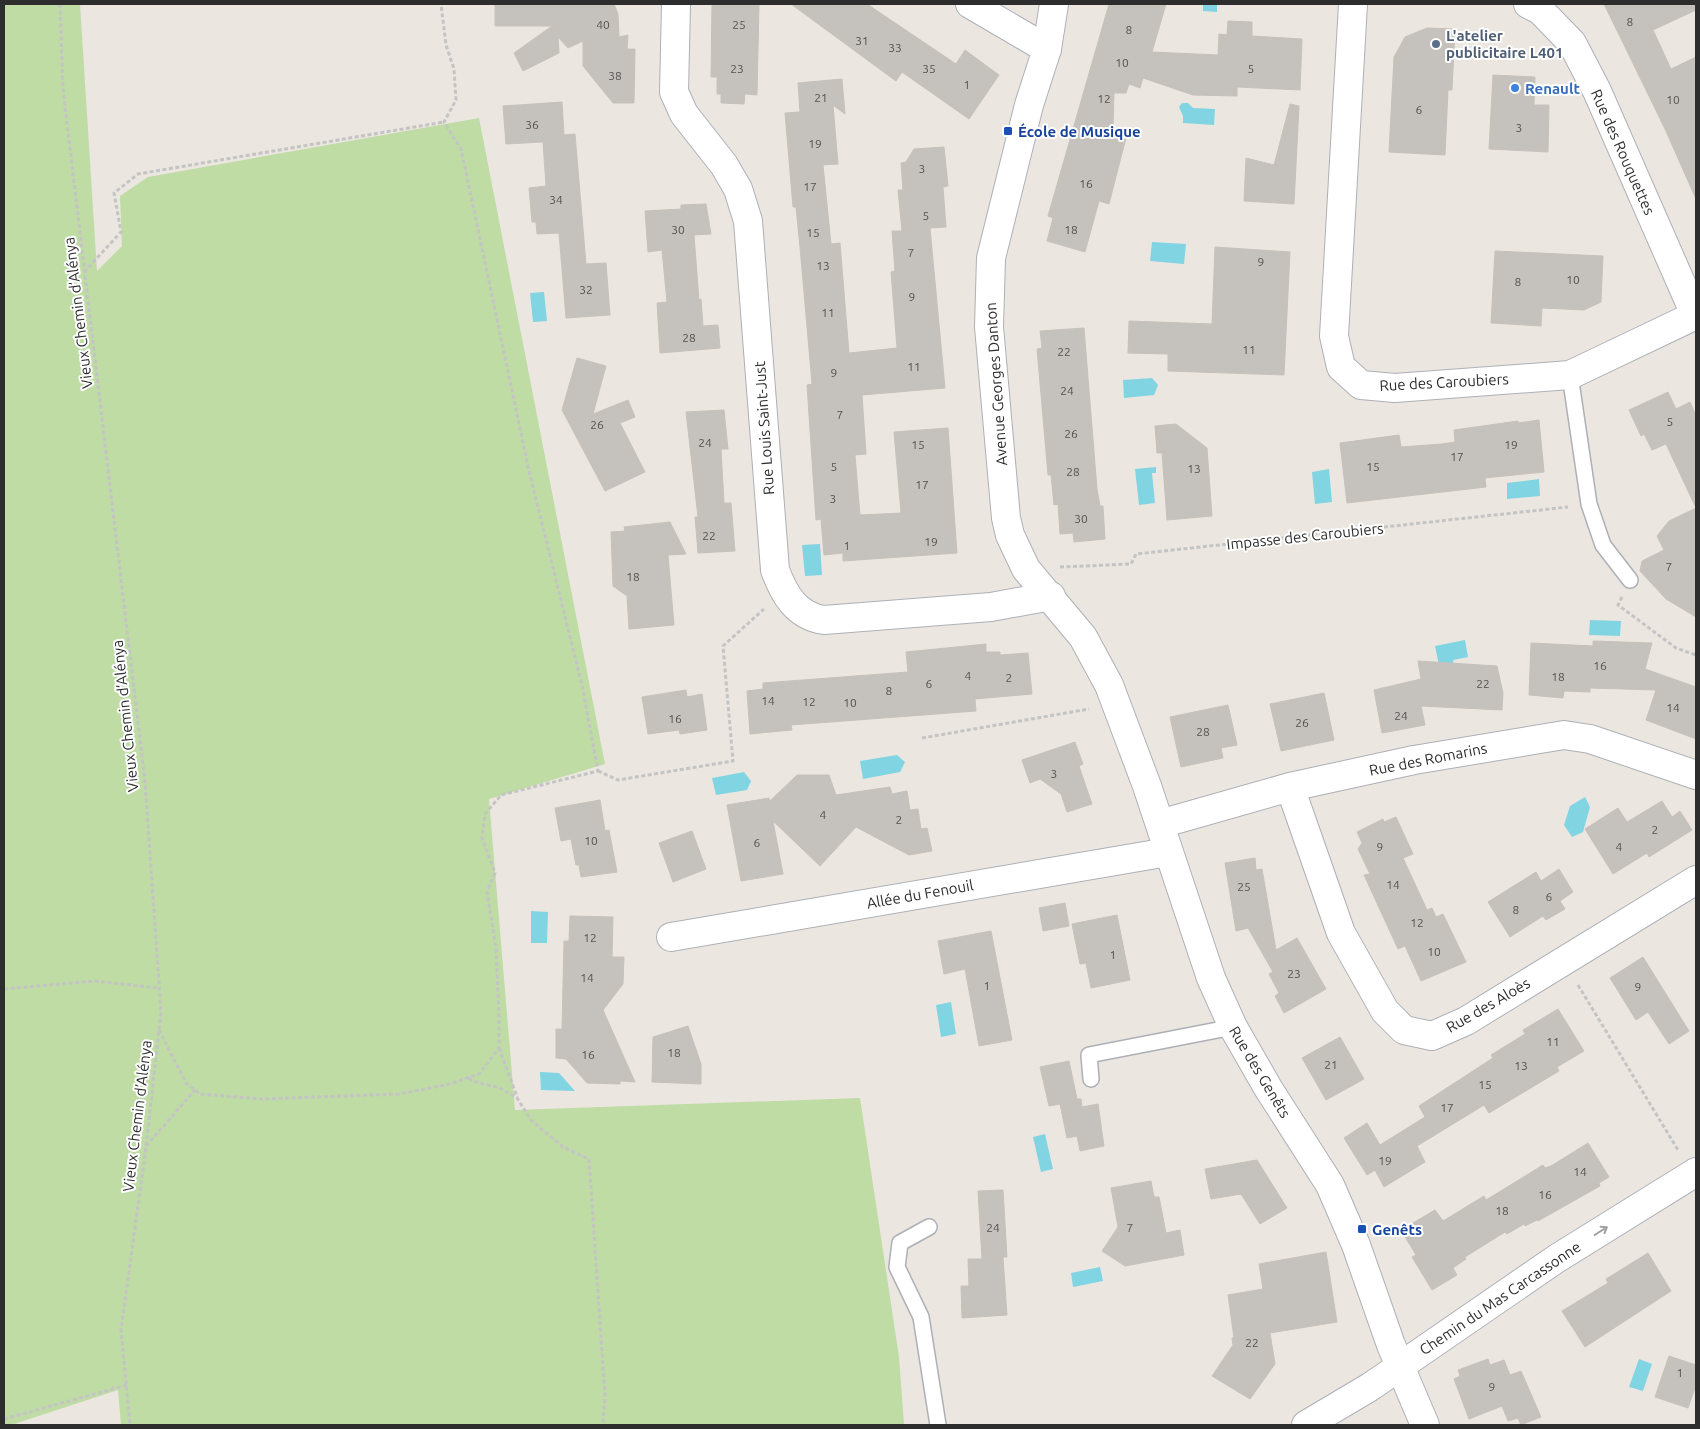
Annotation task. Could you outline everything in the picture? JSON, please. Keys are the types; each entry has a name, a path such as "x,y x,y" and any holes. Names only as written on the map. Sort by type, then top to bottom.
{"street":[{"name":"Rue Louis Saint-Just","path":"676,4 674,92 684,114 724,166 738,189 748,221 775,570 783,592 798,609 813,618 824,620 991,606 1051,596"},
{"path":"970,4 1048,49"},
{"name":"Avenue Georges Danton","path":"1054,4 1048,49 1029,105 991,258 989,327 1006,518 1010,535 1026,569 1051,596 1083,637 1117,707"},
{"name":"Rue des Caroubiers","path":"1353,4 1334,336 1340,367 1361,385 1395,388 1570,375 1696,316"},
{"name":"Rue des Rouquettes","path":"1528,4 1540,10 1572,43 1597,91 1696,316"},
{"name":"Rue des Genêts","path":"1117,707 1160,824 1211,978 1233,1027 1268,1088 1330,1185 1356,1245 1399,1365 1425,1425"},
{"name":"Rue des Romarins","path":"1160,824 1290,787 1414,760 1564,735 1590,739 1696,774"},
{"name":"Rue des Aloès","path":"1290,787 1341,933 1385,1011 1404,1030 1432,1036 1466,1021 1696,880"},
{"name":"Allée du Fenouil","path":"671,937 1168,852"},
{"name":"Chemin du Mas Carcassonne","path":"1306,1425 1370,1387 1399,1365 1556,1260 1695,1173"}],"lane":[{"path":"1570,375 1589,504 1603,546 1630,580"},
{"path":"1092,1080 1089,1054 1233,1027"},
{"path":"929,1227 900,1243 897,1267 921,1317 938,1425"}],"path":[{"name":"Vieux Chemin d’Alénya","path":"60,4 63,89 144,782 161,1012 146,1147 121,1330 130,1425"},
{"path":"441,4 446,45 454,69 456,100 444,122"},
{"path":"84,272 121,232 114,193 138,174 444,122"},
{"path":"444,122 461,149 529,471 582,685 598,771"},
{"name":"Impasse des Caroubiers","path":"1026,569 1131,564 1136,554 1589,504"},
{"path":"1630,580 1618,605 1676,648 1696,655"},
{"path":"603,1425 605,1396 589,1159 563,1147 531,1120 517,1098 498,1048 500,1016 496,948 487,892 495,873 482,838 485,814 501,795 598,771 618,780 733,761 723,646 783,592"},
{"path":"922,738 1117,707"},
{"path":"1563,961 1695,1173"},
{"path":"4,989 94,981 158,988"},
{"path":"159,1030 186,1083 200,1094 262,1099 399,1094 446,1085 479,1074 498,1048"},
{"path":"469,1077 472,1081 500,1088 517,1098"},
{"path":"146,1147 195,1090"},
{"path":"4,1419 127,1384"}],"green space":[{"path":"4,4 80,4 97,271 122,246 120,196 148,177 479,118 605,764 489,799 515,1110 860,1098 899,1357 904,1425 121,1425 118,1390 11,1425 4,1425"}],"water":[{"path":"1203,4 1217,4 1217,12 1203,11"},
{"path":"1182,103 1188,103 1193,108 1215,109 1214,125 1183,123 1183,116 1179,107"},
{"path":"1152,242 1186,244 1184,264 1150,261"},
{"path":"544,292 547,321 533,322 530,293"},
{"path":"1152,378 1158,385 1154,395 1124,398 1123,380"},
{"path":"1156,467 1156,473 1152,473 1155,503 1139,505 1135,469"},
{"path":"1329,469 1332,502 1315,504 1312,472"},
{"path":"1539,479 1540,496 1507,499 1507,483"},
{"path":"820,544 822,575 805,576 802,545"},
{"path":"1590,620 1621,621 1620,636 1589,635"},
{"path":"1465,640 1468,657 1453,660 1456,676 1442,679 1435,646"},
{"path":"897,755 905,762 900,772 863,779 860,761"},
{"path":"744,772 751,781 747,790 716,795 712,778"},
{"path":"1585,797 1590,807 1583,832 1572,837 1564,825 1570,806"},
{"path":"531,911 548,912 547,943 531,943"},
{"path":"951,1002 956,1034 941,1037 936,1005"},
{"path":"540,1072 559,1073 575,1091 541,1090"},
{"path":"1045,1134 1053,1169 1041,1172 1033,1137"},
{"path":"1100,1267 1103,1281 1073,1287 1071,1273"},
{"path":"1639,1359 1652,1364 1643,1391 1629,1387"}],"building":[{"path":"495,4 614,4 618,14 619,37 628,35 627,49 635,49 634,103 613,103 583,66 583,41 568,48 558,37 559,53 523,71 514,53 552,26 495,26"},
{"path":"712,4 759,4 757,95 745,94 744,104 721,103 721,94 717,94 717,77 711,77"},
{"path":"791,4 867,4 956,64 965,50 999,75 969,119 902,72 896,81"},
{"path":"1109,4 1166,4 1152,52 1218,55 1219,34 1227,35 1228,21 1252,22 1252,36 1302,39 1300,90 1237,87 1237,96 1193,95 1143,78 1140,88 1129,84 1126,93 1114,93 1113,129 1128,130 1109,204 1099,201 1085,252 1047,241 1053,218 1048,216"},
{"path":"1604,4 1696,4 1696,10 1653,30 1671,69 1696,57 1696,199 1665,129"},
{"path":"1427,28 1455,29 1452,90 1448,90 1445,155 1389,152 1394,57 1405,37"},
{"path":"1493,75 1535,77 1534,105 1549,105 1548,152 1489,149"},
{"path":"842,79 845,114 833,105 838,164 823,165 831,244 840,243 849,353 897,348 891,272 895,271 892,231 902,231 898,190 903,190 901,163 906,162 914,149 944,147 948,186 943,187 946,227 930,228 945,388 862,395 866,454 855,455 860,515 901,513 894,432 948,428 957,553 843,561 843,553 824,555 821,519 816,520 807,385 812,384 800,247 796,207 793,207 785,113 800,112 798,83"},
{"path":"562,102 564,135 575,134 586,264 606,263 610,315 566,318 559,233 537,234 536,222 532,222 529,188 546,186 543,142 506,144 503,106"},
{"path":"1290,104 1299,106 1294,204 1244,201 1246,158 1274,165"},
{"path":"706,204 711,234 694,235 699,300 701,299 703,326 718,325 720,348 660,353 657,303 667,302 662,250 648,252 645,211 681,209 681,205"},
{"path":"1215,247 1290,252 1284,375 1168,371 1168,354 1128,353 1129,321 1212,324"},
{"path":"1495,251 1603,256 1601,302 1584,310 1542,308 1541,326 1491,323"},
{"path":"1084,328 1097,489 1100,506 1103,506 1105,539 1074,542 1073,533 1060,534 1058,504 1054,505 1051,475 1048,475 1037,349 1042,348 1040,331"},
{"path":"577,358 606,366 593,414 628,400 635,417 620,423 645,472 605,491 562,410"},
{"path":"1668,392 1676,409 1690,402 1696,416 1696,508 1666,444 1652,450 1644,434 1641,436 1629,410"},
{"path":"724,410 728,449 721,449 724,503 731,503 735,551 698,553 695,517 698,517 686,412"},
{"path":"1539,420 1544,472 1485,478 1486,487 1347,503 1340,443 1399,435 1401,447 1442,444 1455,442 1454,430"},
{"path":"1176,424 1207,448 1212,516 1167,520 1162,453 1157,453 1155,426"},
{"path":"1696,508 1696,617 1666,599 1640,571 1642,561 1664,550 1657,536 1669,521"},
{"path":"670,522 686,554 668,555 674,625 629,629 627,596 613,586 611,532 625,531 624,527"},
{"path":"1593,641 1652,643 1645,669 1696,687 1696,739 1646,720 1656,690 1590,688 1590,692 1564,691 1563,698 1529,695 1531,643 1593,646"},
{"path":"986,644 986,652 1000,652 1000,655 1028,653 1032,694 975,699 976,711 791,725 792,730 750,734 747,691 763,689 763,683 908,672 906,652"},
{"path":"1418,661 1497,666 1503,693 1502,710 1421,706 1425,725 1382,733 1374,690 1421,679"},
{"path":"686,690 687,697 702,694 707,730 680,734 679,730 648,734 642,697"},
{"path":"1324,693 1334,740 1281,751 1270,704"},
{"path":"1228,705 1237,745 1221,748 1223,758 1181,767 1170,717"},
{"path":"1075,742 1083,764 1079,766 1092,804 1067,812 1061,794 1040,779 1030,783 1022,760"},
{"path":"797,775 829,775 836,795 890,787 892,794 907,791 910,810 918,809 921,829 927,828 932,851 909,855 856,827 820,866 773,821 783,874 741,881 727,805 769,798 770,801"},
{"path":"600,800 605,831 609,830 617,872 581,877 579,865 576,865 571,839 561,841 555,808"},
{"path":"1662,801 1672,817 1680,811 1692,830 1649,857 1647,853 1613,874 1585,829 1618,808 1627,822"},
{"path":"1396,817 1413,854 1403,858 1427,910 1432,908 1436,917 1443,914 1466,962 1421,981 1405,946 1398,949 1364,875 1370,874 1358,849 1362,843 1357,832 1383,819 1384,822"},
{"path":"692,831 706,869 673,882 659,843"},
{"path":"1255,858 1256,870 1262,869 1276,950 1297,938 1326,989 1284,1013 1275,996 1279,993 1269,974 1273,972 1248,928 1236,931 1225,863"},
{"path":"1559,869 1573,892 1560,901 1565,909 1546,920 1543,916 1510,937 1488,902 1536,872 1541,881"},
{"path":"1065,903 1069,926 1043,931 1039,908"},
{"path":"1117,915 1130,980 1091,988 1086,963 1080,964 1072,924"},
{"path":"570,916 613,917 612,957 624,957 623,984 603,1010 635,1082 620,1081 620,1084 587,1083 566,1059 556,1058 556,1029 562,1029 564,941 569,941"},
{"path":"991,931 1012,1040 979,1046 965,969 944,974 938,941"},
{"path":"1643,957 1689,1031 1669,1044 1648,1012 1636,1020 1610,978"},
{"path":"1558,1009 1584,1051 1557,1067 1559,1071 1489,1113 1484,1105 1417,1146 1425,1162 1384,1187 1375,1170 1367,1175 1344,1138 1367,1123 1380,1145 1425,1117 1419,1106 1493,1058 1491,1055 1525,1034 1523,1030"},
{"path":"688,1026 701,1064 701,1084 652,1082 653,1037"},
{"path":"1340,1037 1364,1079 1326,1100 1302,1058"},
{"path":"1069,1061 1077,1099 1081,1099 1082,1107 1098,1104 1104,1146 1080,1151 1077,1136 1067,1138 1060,1104 1049,1106 1040,1067"},
{"path":"1588,1143 1609,1177 1599,1183 1600,1186 1538,1221 1525,1226 1524,1224 1507,1234 1505,1232 1465,1257 1466,1259 1453,1268 1457,1275 1432,1290 1412,1257 1416,1255 1401,1230 1435,1210 1443,1221 1484,1196 1486,1200 1543,1165 1545,1168 1551,1166"},
{"path":"1257,1160 1287,1208 1260,1224 1241,1194 1211,1199 1205,1169"},
{"path":"1151,1181 1154,1197 1159,1197 1166,1233 1180,1230 1184,1255 1125,1266 1102,1251 1118,1227 1111,1188"},
{"path":"1003,1190 1007,1257 1003,1257 1007,1315 962,1318 961,1286 969,1286 968,1259 982,1259 978,1191"},
{"path":"1326,1252 1337,1322 1270,1333 1275,1364 1250,1399 1212,1376 1233,1345 1232,1338 1234,1338 1228,1295 1263,1289 1259,1264"},
{"path":"1648,1253 1671,1291 1585,1347 1562,1311 1608,1283 1606,1279"},
{"path":"1669,1356 1696,1365 1696,1385 1688,1408 1655,1397"},
{"path":"1488,1359 1490,1365 1504,1360 1510,1375 1521,1371 1541,1417 1521,1425 1518,1418 1508,1421 1502,1406 1469,1419 1454,1379 1460,1376 1458,1370"}],"place":[{"name":"L'atelier publicitaire L401","path":"1436,44"},
{"name":"Renault","path":"1515,88"},
{"name":"École de Musique","path":"1008,131"},
{"name":"Genêts","path":"1362,1229"}]}
